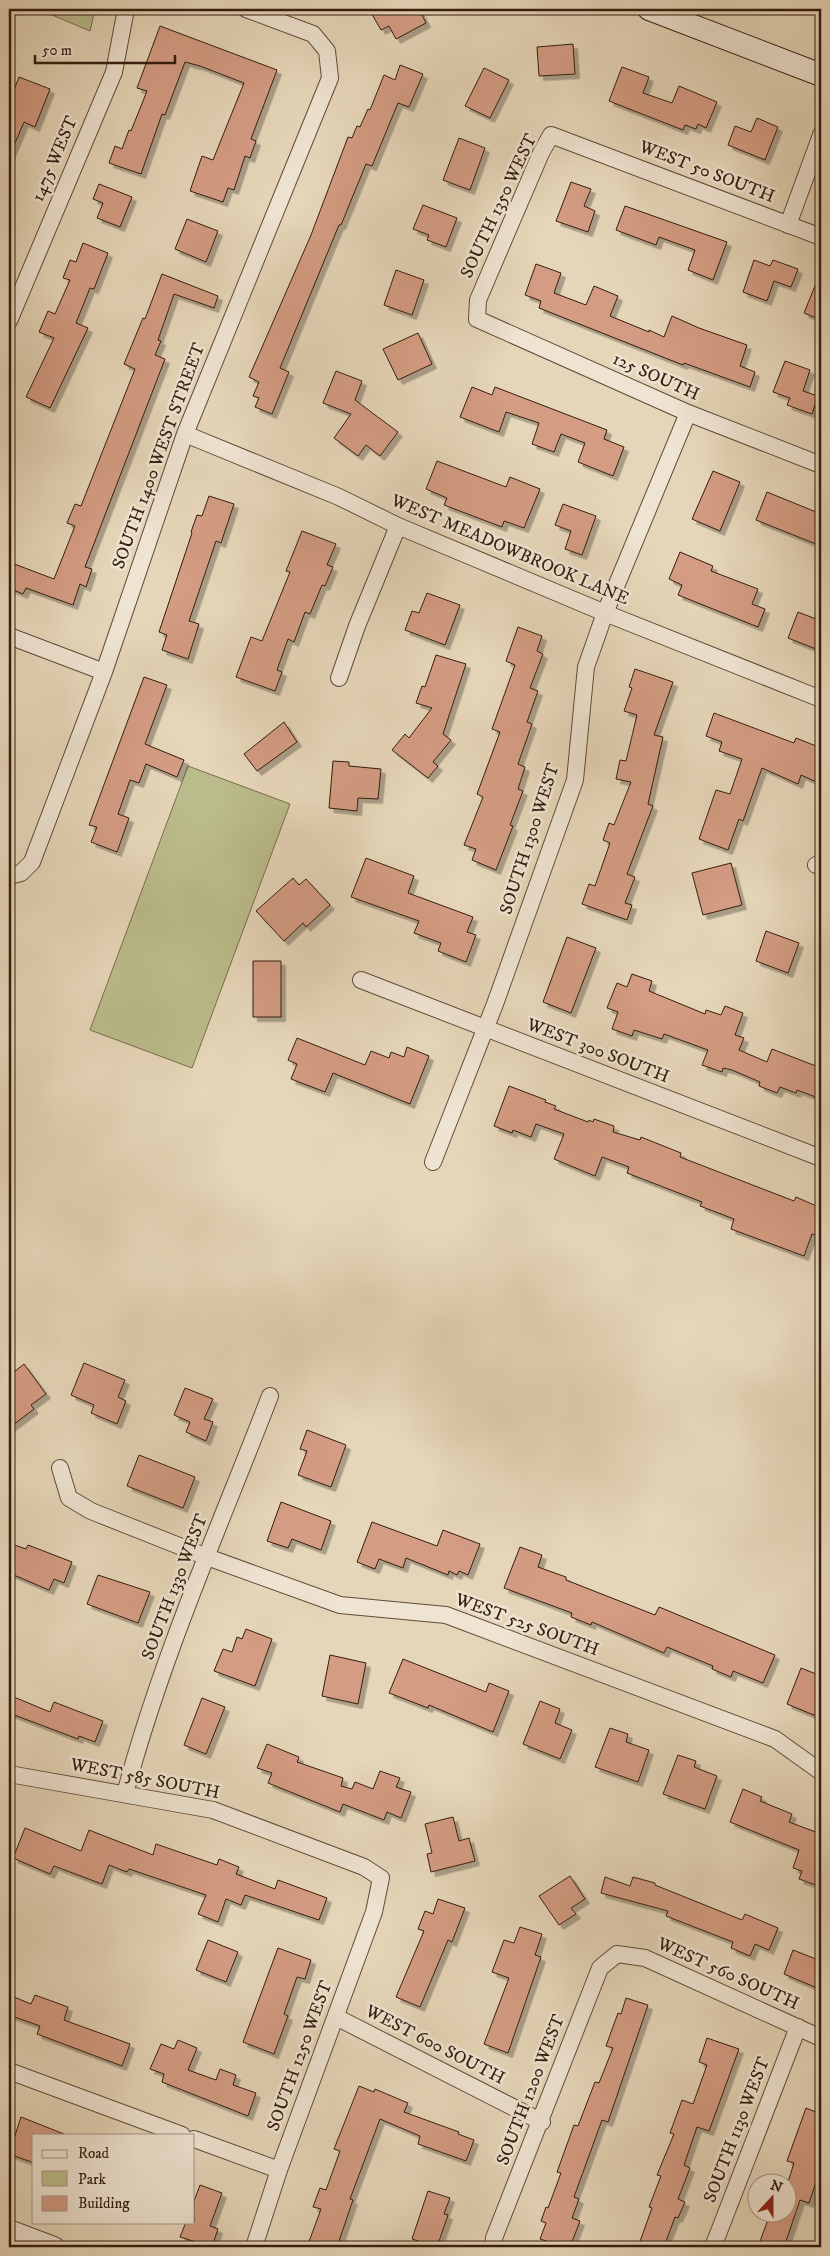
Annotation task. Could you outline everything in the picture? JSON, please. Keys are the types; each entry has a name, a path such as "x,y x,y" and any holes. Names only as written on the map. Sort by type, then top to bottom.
{"main road":[{"path":"649,9 821,75"}],"street":[{"name":"1475 WEST","path":"9,321 114,72 126,9"},
{"name":"SOUTH 1400 WEST STREET","path":"15,875 32,862 104,672 185,434 330,78 327,51 313,34 246,9"},
{"name":"SOUTH 1350 WEST","path":"477,319 478,300 540,154 551,135 579,144"},
{"path":"788,225 821,135"},
{"name":"WEST 50 SOUTH","path":"579,144 821,237"},
{"name":"125 SOUTH","path":"477,319 688,413 821,465"},
{"name":"SOUTH 1300 WEST","path":"433,1162 485,1028 575,780 586,668 606,613 688,413"},
{"name":"WEST MEADOWBROOK LANE","path":"185,434 339,497 398,526 606,613 821,699"},
{"path":"339,678 357,626 398,526"},
{"path":"9,636 104,672"},
{"name":"WEST 300 SOUTH","path":"361,980 821,1158"},
{"name":"SOUTH 1330 WEST","path":"125,1794 140,1737 168,1659 270,1396"},
{"name":"WEST 525 SOUTH","path":"60,1468 69,1498 91,1511 207,1557 340,1605 446,1615 775,1739 821,1772"},
{"name":"WEST 585 SOUTH","path":"9,1774 213,1810 364,1867 381,1878"},
{"name":"SOUTH 1250 WEST","path":"254,2247 279,2170 374,1912 381,1878"},
{"name":"WEST 560 SOUTH","path":"617,1954 645,1958 821,2038"},
{"name":"SOUTH 1200 WEST","path":"493,2247 494,2238 542,2122 600,1968 617,1954"},
{"name":"WEST 600 SOUTH","path":"336,2017 542,2122"},
{"name":"SOUTH 1130 WEST","path":"713,2247 798,2027"},
{"path":"9,2071 179,2134"},
{"path":"195,2139 279,2170"},
{"path":"9,2230 54,2247"}],"green space":[{"path":"38,9 95,9 90,31"},
{"path":"188,766 290,804 192,1068 90,1030"}],"building":[{"path":"369,9 419,9 426,23 396,39 389,26 381,30"},
{"path":"160,26 277,70 251,139 256,141 250,158 245,156 234,190 228,188 223,202 190,191 202,156 213,160 244,83 200,66 185,62 165,115 162,114 141,174 109,163 115,146 122,149 147,91 137,88"},
{"path":"573,44 575,74 539,76 537,47"},
{"path":"400,65 423,74 409,107 398,103 372,166 366,164 280,368 289,372 272,414 255,407 259,398 253,396 259,382 249,377 311,235 348,137 352,138 357,126 360,127 368,109 370,110 384,75 395,80"},
{"path":"622,67 649,77 643,93 672,103 679,86 717,102 706,128 698,124 696,129 685,125 683,130 609,101"},
{"path":"484,68 509,80 490,118 465,106"},
{"path":"19,77 50,89 35,127 24,122 9,157 9,103"},
{"path":"757,118 778,127 765,160 728,145 735,126 751,132"},
{"path":"459,138 485,148 470,190 443,180"},
{"path":"571,182 591,189 584,206 595,211 588,232 556,221"},
{"path":"99,184 132,197 120,227 97,218 103,203 93,199"},
{"path":"423,205 457,218 446,247 427,240 429,235 413,229"},
{"path":"625,206 727,242 713,280 688,270 695,250 659,237 656,245 616,230"},
{"path":"187,219 218,231 206,262 175,249"},
{"path":"83,243 108,253 94,289 90,288 76,323 88,328 50,408 26,397 54,338 39,332 48,311 55,314 70,280 63,278 70,260 76,262"},
{"path":"754,260 770,266 773,260 798,269 791,287 774,281 767,301 743,292"},
{"path":"536,264 561,273 554,293 586,305 594,286 618,296 610,316 649,332 649,330 664,337 672,316 747,345 740,366 755,372 750,387 684,363 683,365 539,308 541,301 525,295"},
{"path":"396,270 424,280 412,315 384,305"},
{"path":"821,271 821,320 804,313"},
{"path":"162,274 218,296 214,308 174,294 158,340 161,341 155,355 165,359 85,567 92,569 86,587 80,584 73,605 26,588 23,594 9,588 9,562 54,579 75,526 67,523 75,504 81,506 135,369 124,364 143,318 145,319"},
{"path":"418,333 432,364 398,380 383,349"},
{"path":"785,361 810,370 803,391 818,396 812,414 787,405 790,398 773,392"},
{"path":"336,371 362,381 355,400 398,432 380,456 366,445 358,456 334,438 351,414 323,403"},
{"path":"472,387 492,395 495,387 607,430 604,439 624,447 613,476 578,462 585,443 561,434 554,452 532,444 539,423 506,412 499,432 460,417"},
{"path":"437,461 506,487 510,477 540,489 524,528 504,521 502,527 444,505 447,498 426,489"},
{"path":"713,471 740,482 720,531 692,519"},
{"path":"767,492 821,514 821,546 756,520"},
{"path":"209,496 234,504 221,543 216,541 189,621 199,624 188,659 162,650 167,635 159,632 197,515 202,516"},
{"path":"563,504 596,516 582,555 565,549 571,531 555,525"},
{"path":"302,531 336,544 327,565 333,567 325,586 322,585 310,614 305,612 294,642 288,639 277,670 282,672 275,691 236,677 251,637 262,641 290,572 286,571"},
{"path":"680,552 713,566 711,571 758,589 752,604 765,609 758,627 678,595 682,585 669,579"},
{"path":"427,593 460,605 445,645 405,630 412,611 419,613"},
{"path":"798,612 821,621 821,651 788,638"},
{"path":"518,627 542,636 537,651 543,654 530,688 538,691 527,722 532,724 518,764 525,767 518,789 523,791 510,825 513,826 496,870 472,860 476,849 464,845 483,797 477,794 500,732 492,729 515,665 506,661"},
{"path":"436,655 466,664 443,734 451,740 433,762 438,766 428,778 392,750 405,734 409,738 432,708 416,703 422,686 425,687"},
{"path":"635,669 673,682 654,735 663,737 648,804 653,806 627,874 635,877 625,903 632,905 627,920 582,904 589,884 595,886 610,843 603,840 609,823 614,825 631,782 616,779 620,760 626,761 637,715 624,711 632,688 629,687"},
{"path":"144,677 167,685 145,744 184,760 177,777 146,764 139,783 130,780 118,814 129,818 117,852 91,842 97,827 89,825"},
{"path":"714,713 794,743 796,738 821,748 821,784 801,775 798,784 762,768 743,821 739,819 728,850 699,839 716,790 730,794 742,759 719,751 722,742 706,736"},
{"path":"284,722 297,742 257,771 244,754"},
{"path":"333,761 349,762 349,766 381,769 378,799 358,798 357,811 329,808"},
{"path":"366,858 414,876 408,893 473,917 467,932 476,935 466,962 438,951 441,943 414,933 419,921 351,897"},
{"path":"731,863 742,905 703,915 692,873"},
{"path":"293,878 299,885 306,879 330,905 306,927 303,923 284,941 256,911"},
{"path":"766,931 799,943 788,973 756,961"},
{"path":"567,937 596,948 571,1013 543,1002"},
{"path":"253,961 281,961 281,1017 253,1017"},
{"path":"632,974 652,981 649,991 705,1014 706,1010 721,1015 725,1006 743,1013 735,1035 744,1038 739,1050 767,1062 772,1049 821,1068 821,1099 797,1090 796,1093 780,1087 777,1093 759,1086 760,1082 732,1070 723,1068 722,1072 702,1065 708,1050 664,1034 662,1039 634,1030 632,1036 612,1029 618,1012 607,1008 617,983 627,987"},
{"path":"297,1038 365,1065 371,1051 389,1058 391,1052 404,1057 407,1047 429,1056 410,1104 333,1073 325,1092 291,1079 297,1064 288,1060"},
{"path":"509,1086 546,1100 545,1102 556,1106 554,1109 588,1122 589,1120 593,1122 594,1119 614,1126 613,1132 640,1140 641,1137 681,1153 680,1157 794,1201 796,1197 821,1208 821,1222 816,1235 812,1234 804,1256 731,1229 734,1219 700,1206 702,1202 627,1173 629,1167 602,1157 595,1176 554,1159 564,1134 536,1124 531,1137 513,1130 512,1133 494,1126"},
{"path":"84,1363 125,1380 118,1397 126,1401 117,1424 91,1413 94,1405 71,1395"},
{"path":"24,1364 46,1394 31,1405 34,1409 9,1428 9,1376"},
{"path":"185,1388 213,1399 204,1419 213,1422 206,1441 186,1432 190,1422 174,1415"},
{"path":"307,1430 346,1445 331,1487 298,1475 307,1451 300,1449"},
{"path":"139,1455 195,1477 183,1508 127,1486"},
{"path":"281,1502 331,1521 321,1550 292,1539 288,1548 267,1541"},
{"path":"372,1522 437,1546 443,1530 480,1544 468,1575 459,1571 457,1575 449,1571 448,1575 406,1558 403,1568 379,1559 375,1569 357,1562"},
{"path":"9,1543 26,1549 28,1545 72,1562 64,1583 54,1579 49,1590 9,1573"},
{"path":"520,1547 542,1555 538,1567 566,1577 566,1580 655,1615 659,1607 775,1655 763,1683 733,1671 731,1677 712,1669 713,1666 667,1647 664,1653 592,1622 591,1625 571,1617 572,1613 504,1588"},
{"path":"98,1575 150,1592 138,1623 87,1604"},
{"path":"246,1629 272,1639 255,1686 214,1671 223,1649 232,1652 237,1637 242,1639"},
{"path":"330,1655 366,1663 358,1704 322,1696"},
{"path":"403,1659 486,1692 489,1683 509,1691 493,1732 429,1705 428,1708 389,1693"},
{"path":"801,1668 821,1676 821,1718 787,1704"},
{"path":"9,1695 50,1712 54,1702 103,1721 95,1742 79,1736 78,1739 9,1713"},
{"path":"202,1698 225,1707 206,1754 184,1745"},
{"path":"540,1701 560,1709 555,1723 572,1730 560,1759 523,1744"},
{"path":"610,1728 628,1734 626,1742 649,1750 638,1782 595,1767"},
{"path":"267,1744 299,1757 297,1762 343,1778 341,1786 352,1789 355,1782 373,1789 380,1771 400,1778 396,1787 411,1792 401,1818 387,1812 384,1820 343,1804 340,1812 268,1783 272,1773 257,1768"},
{"path":"678,1755 696,1761 694,1767 717,1776 705,1809 663,1794"},
{"path":"743,1789 762,1797 760,1801 792,1814 789,1822 821,1834 821,1879 818,1878 816,1885 799,1879 802,1871 793,1868 799,1850 730,1822"},
{"path":"453,1817 459,1841 469,1838 475,1861 431,1872 427,1854 432,1853 425,1824"},
{"path":"25,1828 81,1851 89,1830 153,1855 156,1844 217,1865 219,1859 239,1867 236,1874 275,1889 278,1880 327,1898 319,1920 245,1895 241,1905 226,1899 218,1922 198,1914 206,1895 129,1869 127,1872 109,1865 102,1884 54,1866 50,1874 13,1858"},
{"path":"570,1876 585,1899 571,1908 576,1914 559,1925 539,1896"},
{"path":"605,1877 630,1886 633,1877 655,1883 655,1885 742,1920 745,1914 778,1928 769,1950 755,1944 750,1956 731,1948 733,1942 666,1916 668,1911 601,1893"},
{"path":"438,1899 465,1908 452,1942 448,1940 420,2007 396,1997 424,1931 418,1929 425,1911 433,1914"},
{"path":"520,1927 542,1934 535,1955 541,1957 508,2053 484,2044 509,1978 492,1972 504,1940 514,1943"},
{"path":"208,1940 238,1952 226,1982 196,1970"},
{"path":"278,1948 311,1960 305,1979 297,1977 284,2014 288,2016 274,2054 243,2042"},
{"path":"793,1950 821,1961 821,1977 817,1988 784,1974"},
{"path":"9,1995 31,2004 35,1995 68,2007 64,2020 130,2044 122,2066 37,2034 40,2026 9,2015"},
{"path":"626,1998 648,2005 608,2122 602,2120 574,2197 579,2199 572,2218 580,2221 570,2247 563,2247 540,2239 546,2223 541,2221 561,2173 557,2172 574,2125 578,2126 595,2082 599,2083 613,2048 606,2046 618,2013 621,2014"},
{"path":"707,2038 739,2049 709,2131 697,2127 684,2165 690,2168 678,2199 685,2202 678,2218 675,2217 664,2247 638,2247 652,2208 649,2207 661,2176 657,2175 674,2134 670,2133 682,2100 693,2104 707,2065 699,2062"},
{"path":"178,2040 197,2048 188,2070 216,2080 220,2069 236,2075 233,2085 256,2093 248,2116 162,2082 164,2074 150,2069 161,2044 174,2049"},
{"path":"359,2086 374,2092 375,2089 408,2103 404,2112 459,2132 458,2134 474,2140 466,2161 418,2144 420,2136 380,2119 350,2199 353,2200 337,2247 307,2247 321,2209 313,2207 320,2188 326,2190 340,2151 334,2149"},
{"path":"806,2108 821,2114 821,2167 809,2203 800,2200 798,2206 798,2174 791,2174 794,2163 787,2161"},
{"path":"21,2117 64,2134 32,2134 32,2162 9,2154"},
{"path":"200,2185 222,2193 210,2226 218,2229 212,2247 180,2237 185,2224 195,2224 195,2198"},
{"path":"428,2191 450,2198 444,2214 448,2215 437,2247 412,2239"},
{"path":"766,2224 792,2224 784,2247 758,2247"}]}
